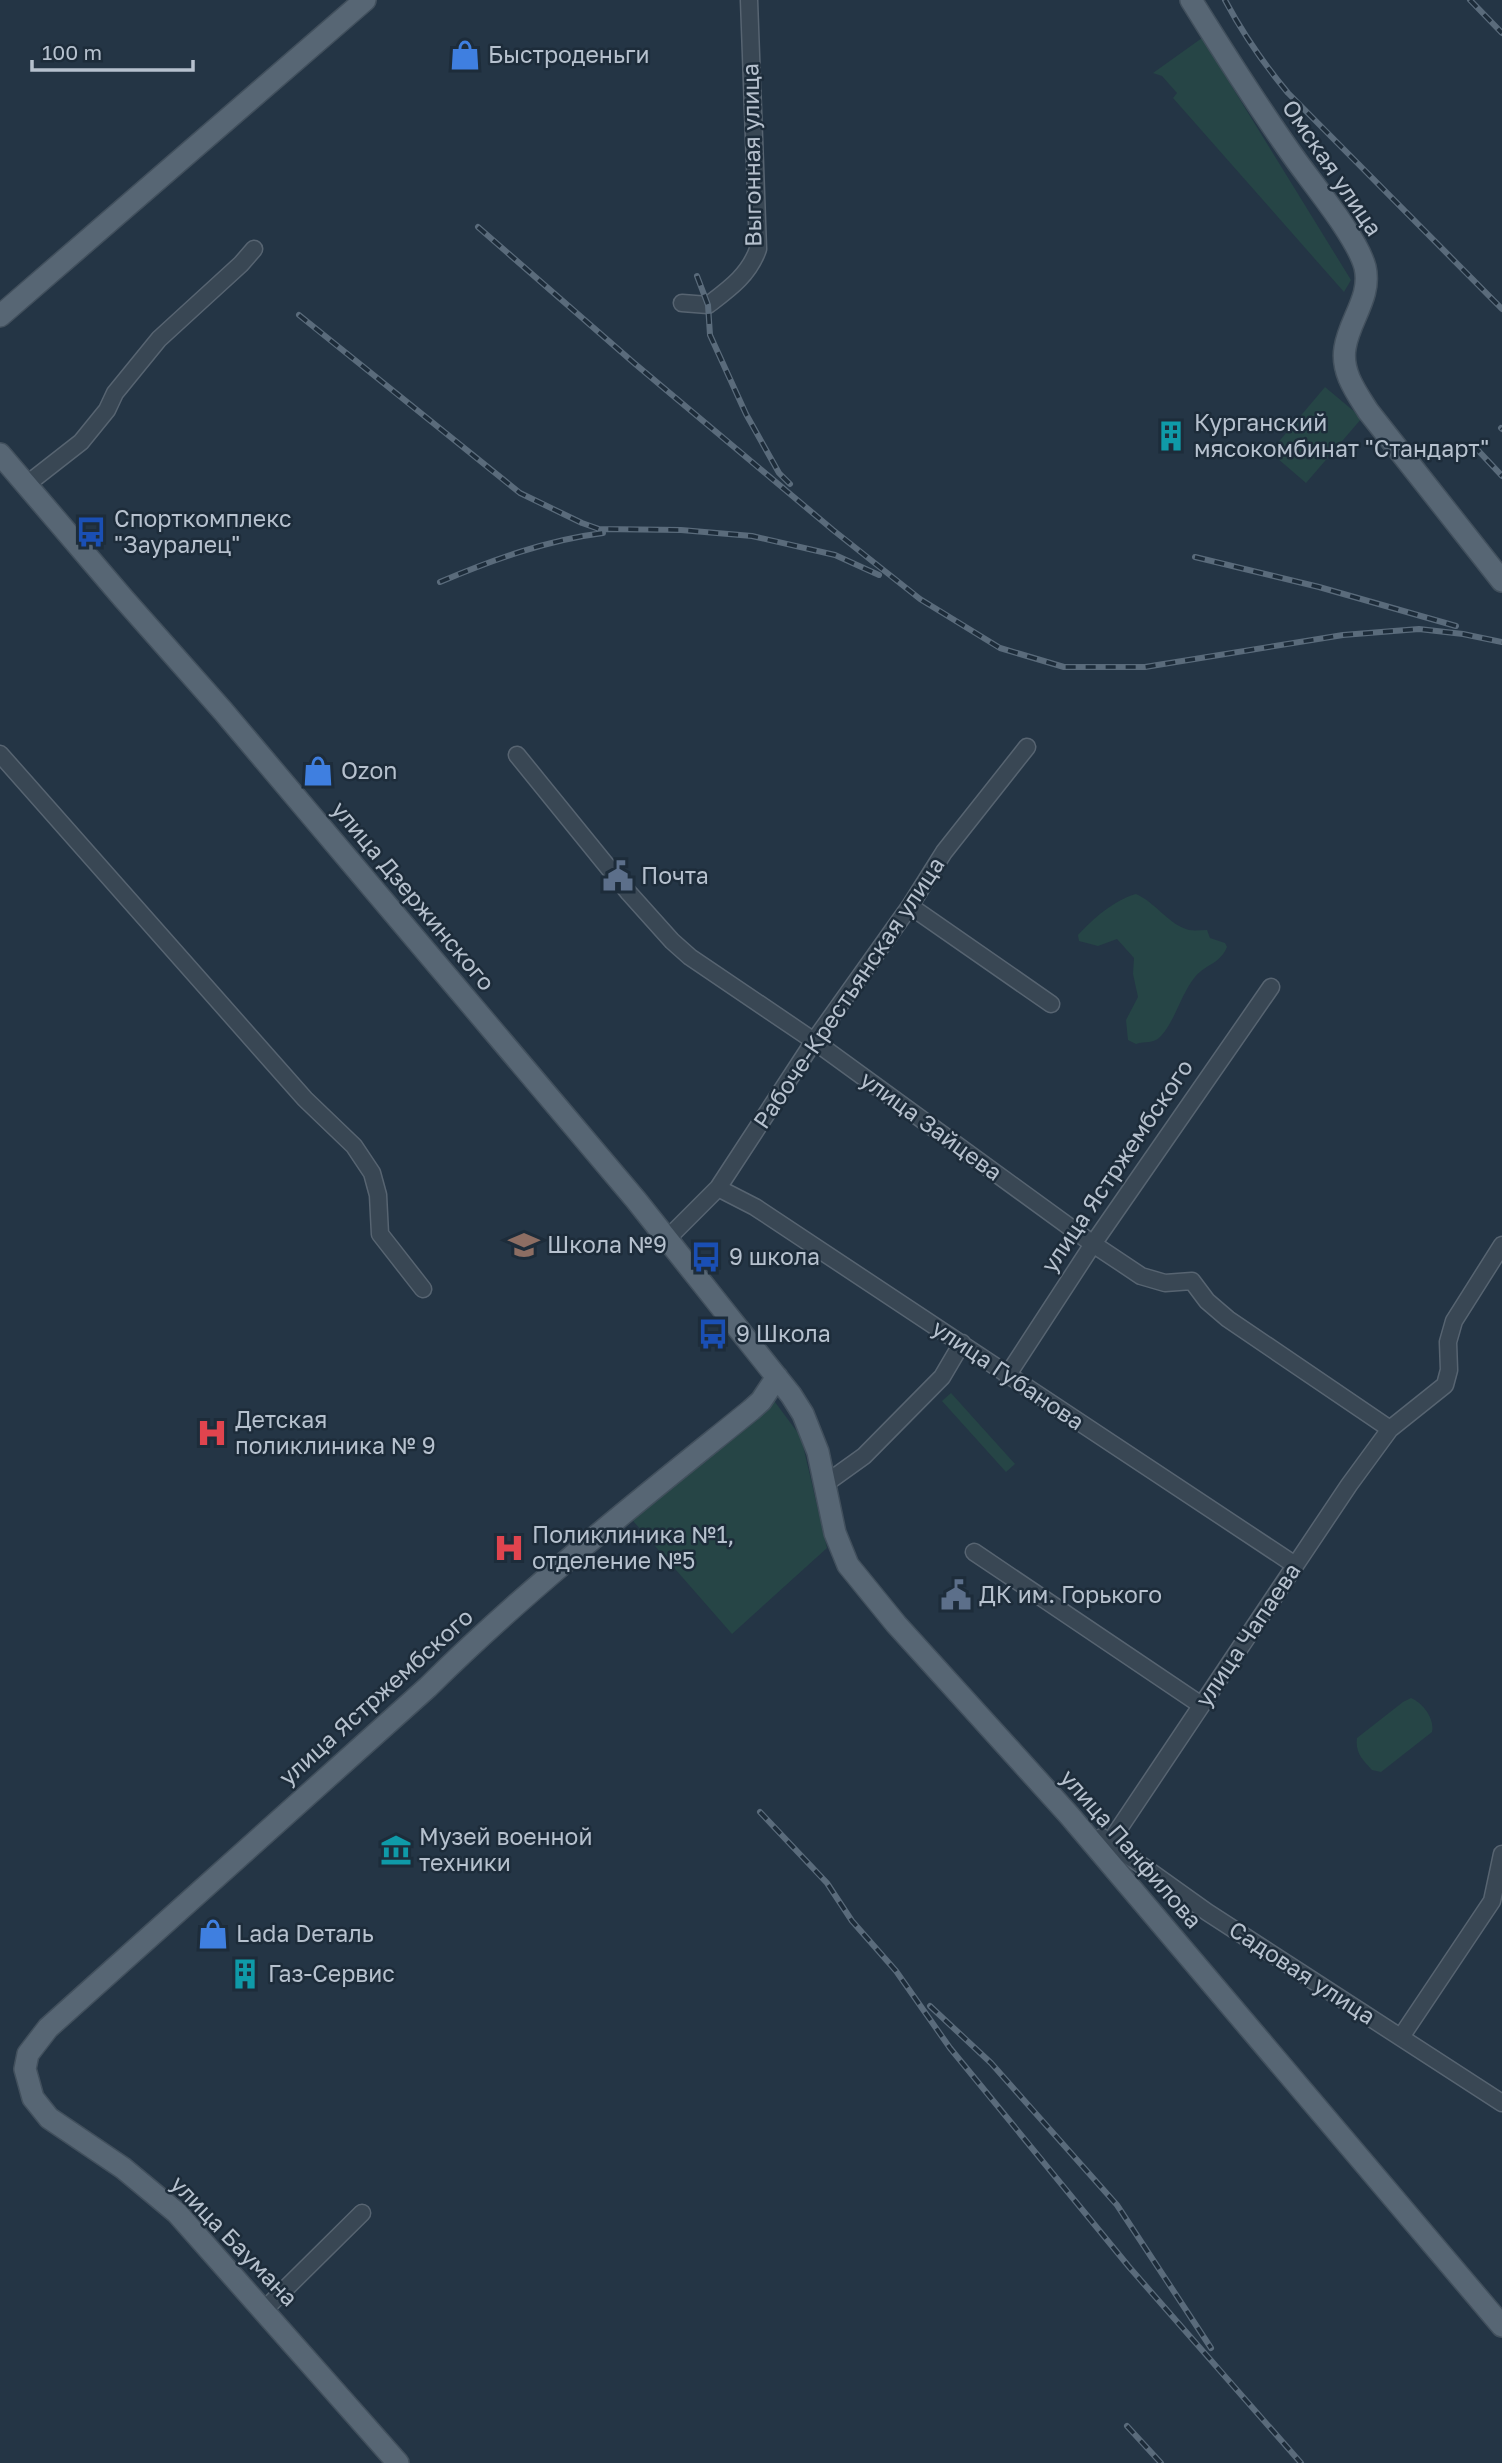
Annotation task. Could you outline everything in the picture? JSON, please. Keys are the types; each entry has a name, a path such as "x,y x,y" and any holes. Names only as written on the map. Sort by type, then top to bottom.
{"main road":[{"path":"0,316 365,0"},
{"name":"Омская улица","path":"1191,0 1256,103 1348,233 1364,265 1367,282 1363,300 1345,348 1345,367 1352,387 1502,581"},
{"name":"улица Дзержинского","path":"0,454 223,711 668,1238 778,1377"},
{"name":"улица Панфилова","path":"778,1377 803,1414 812,1433 835,1533 848,1565 896,1624 1069,1815 1106,1848 1502,2326"},
{"name":"улица Ястржембского","path":"25,2069 28,2054 48,2028 428,1687 475,1641 624,1513 751,1410 778,1377"},
{"name":"улица Баумана","path":"25,2069 33,2098 49,2118 124,2168 177,2213 398,2463"}],"street":[{"name":"Выгонная улица","path":"682,303 708,305 744,275 758,249 749,0"},
{"path":"26,485 81,442 107,410 115,393 159,339 254,249"},
{"name":"Рабоче-Крестьянская улица","path":"668,1238 718,1188 814,1041 910,906 944,852 1027,747"},
{"path":"0,754 289,1081 354,1146 372,1173 378,1195 380,1234 423,1289"},
{"name":"улица Зайцева","path":"517,755 628,893 690,957 814,1041 1093,1244 1152,1281 1192,1281 1207,1301 1228,1319 1390,1429"},
{"path":"910,906 1051,1004"},
{"name":"улица Ястржембского","path":"1007,1376 1093,1244 1271,987"},
{"name":"улица Губанова","path":"718,1188 755,1207 1295,1565"},
{"name":"улица Чапаева","path":"1106,1848 1295,1565 1390,1429 1445,1385 1449,1370 1448,1342 1454,1321 1502,1245"},
{"path":"825,1484 864,1456 943,1377 962,1343"},
{"path":"974,1552 1201,1705"},
{"name":"Садовая улица","path":"1106,1848 1502,2103"},
{"path":"1401,2037 1492,1900 1502,1854"},
{"path":"264,2310 362,2213"}],"green space":[{"path":"1202,38 1351,280 1344,292 1173,98 1177,93 1162,76 1153,73"},
{"path":"1325,387 1362,418 1306,483 1270,452"},
{"path":"1136,894 1175,923 1189,930 1207,930 1210,938 1225,943 1227,947 1217,961 1195,977 1161,1036 1136,1044 1128,1040 1126,1020 1138,997 1133,974 1134,958 1117,939 1098,946 1079,941 1078,935 1112,905"},
{"path":"951,1393 1015,1464 1006,1472 942,1401"},
{"path":"772,1398 801,1437 827,1548 732,1634 627,1514"},
{"path":"1411,1698 1427,1712 1432,1722 1432,1732 1381,1772 1372,1770 1358,1752 1357,1738"}],"railway":[{"path":"1225,0 1254,48 1288,93 1502,309"},
{"path":"1470,0 1502,33"},
{"path":"478,227 634,363 833,530 920,599 1000,648 1064,667 1145,667 1343,635 1419,629 1502,642"},
{"path":"697,276 708,305 710,335 746,414 779,473 790,484"},
{"path":"299,315 520,493 582,523 599,529 681,530 752,536 835,555 879,575"},
{"path":"1473,445 1502,476"},
{"path":"440,582 520,552 603,533"},
{"path":"1195,557 1319,587 1456,626"},
{"path":"760,1812 827,1883 852,1921 896,1971 950,2048 1130,2268 1301,2463"},
{"path":"930,2006 991,2063 1117,2205 1211,2348"},
{"path":"1127,2426 1161,2463"}],"place":[{"name":"Быстроденьги","path":"465,55"},
{"name":"Курганский мясокомбинат \"Стандарт\"","path":"1171,436"},
{"name":"Спорткомплекс \"Зауралец\"","path":"91,532"},
{"name":"Ozon","path":"318,771"},
{"name":"Почта","path":"618,876"},
{"name":"Школа №9","path":"524,1245"},
{"name":"9 школа","path":"706,1257"},
{"name":"9 Школа","path":"713,1334"},
{"name":"Детская поликлиника № 9","path":"212,1433"},
{"name":"Поликлиника №1, отделение №5","path":"509,1548"},
{"name":"ДК им. Горького","path":"956,1595"},
{"name":"Музей военной техники","path":"396,1850"},
{"name":"Lada Dеталь","path":"213,1934"},
{"name":"Газ-Сервис","path":"245,1974"}]}
